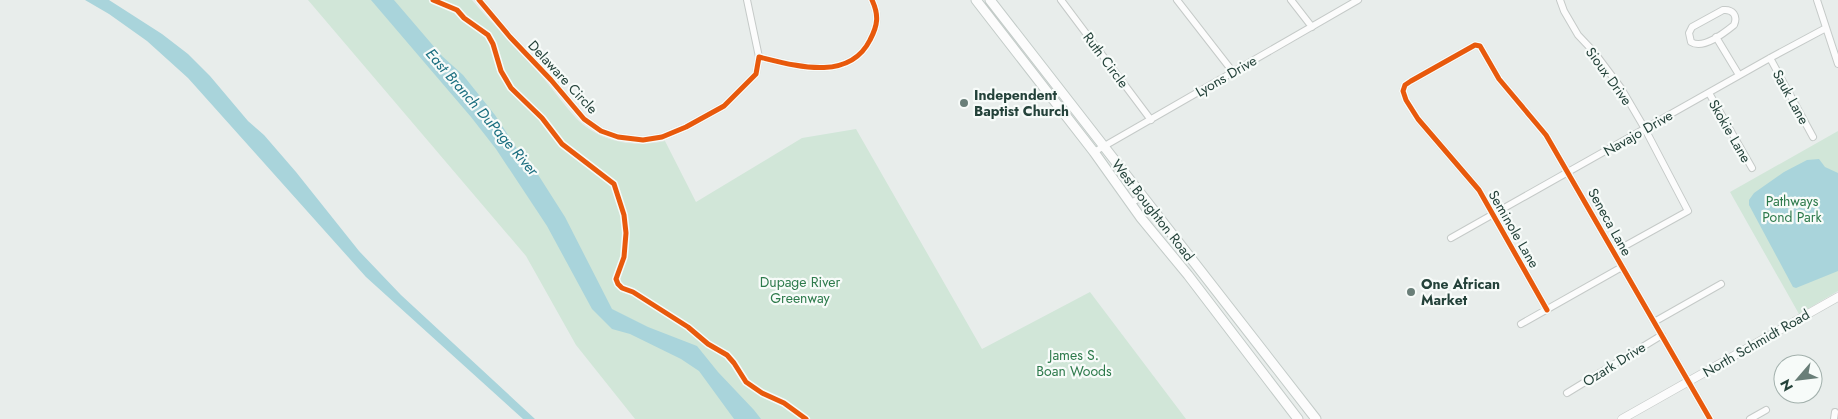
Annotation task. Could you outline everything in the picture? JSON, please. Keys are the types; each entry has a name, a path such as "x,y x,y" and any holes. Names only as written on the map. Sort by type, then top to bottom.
{"main road":[{"name":"West Boughton Road","path":"976,0 1298,419"},
{"name":"West Boughton Road","path":"990,0 1316,419"}],"street":[{"name":"Delaware Circle","path":"479,0 584,119 601,131 618,137 643,140 662,137 686,127 724,106 756,74 759,57"},
{"path":"747,0 759,57 821,69 855,60 865,49 878,22 877,10 872,0"},
{"name":"Ruth Circle","path":"1061,0 1151,120"},
{"path":"1176,0 1233,72"},
{"path":"1291,0 1312,27"},
{"name":"Lyons Drive","path":"1094,152 1358,0"},
{"name":"Sioux Drive","path":"1560,0 1578,35 1594,52 1621,88 1688,211 1614,252"},
{"path":"1817,0 1838,64"},
{"path":"1723,10 1732,12 1736,19 1734,25 1716,37 1703,44 1696,45 1691,42 1688,33 1692,27 1723,10"},
{"name":"Navajo Drive","path":"1451,238 1826,28"},
{"path":"1716,37 1739,76"},
{"name":"Seneca Lane","path":"1403,91 1405,85 1411,81 1471,46 1478,45 1499,79 1546,135 1569,172 1710,419"},
{"name":"Sauk Lane","path":"1770,58 1813,137"},
{"path":"1041,84 1052,80"},
{"name":"Seminole Lane","path":"1403,91 1413,112 1479,190 1547,310"},
{"name":"Skokie Lane","path":"1709,93 1752,168"},
{"path":"1131,203 1143,196"},
{"path":"1521,324 1622,267"},
{"path":"1654,322 1721,284"},
{"name":"North Schmidt Road","path":"1622,419 1838,297"},
{"name":"Ozark Drive","path":"1567,393 1662,335"},
{"path":"1750,419 1766,410"}],"green space":[{"name":"Dupage River Greenway","path":"308,0 472,0 585,126 595,133 617,141 641,144 665,141 696,202 802,138 856,129 982,349 1090,292 1186,419 635,419 576,345 526,256"},
{"name":"Pathways Pond Park","path":"1838,131 1838,291 1799,314 1730,192"}],"water":[{"path":"85,0 109,0 162,34 188,54 210,76 248,121 264,135 359,251 401,295 535,419 523,419 366,277 188,78 147,41 109,14"},
{"name":"East Branch DuPage River","path":"371,0 394,0 442,56 463,75 495,115 529,167 537,173 565,217 612,309 648,327 697,346 761,419 734,419 699,371 681,359 630,334 612,329 592,309 547,226 496,149"},
{"name":"Pathways Pond Park","path":"1819,159 1825,167 1838,173 1838,271 1796,288 1793,287 1749,205 1749,200 1754,193 1784,172 1807,160"}],"cycle path":[{"path":"433,0 457,10 464,18 488,35 493,44 501,71 511,88 542,118 562,144 614,184 624,215 626,233 624,257 616,279 618,284 688,327 708,344 727,355 746,382 762,393 784,403 806,419"},
{"path":"479,0 584,119 601,131 618,137 643,140 662,137 686,127 724,106 756,74 759,57 805,67 820,68 849,62 861,53 875,30 877,15 872,0"},
{"path":"1547,310 1479,190 1418,119 1406,100 1403,91 1405,85 1411,81 1475,45 1480,46 1499,79 1546,135 1710,419"}],"place":[{"name":"Independent Baptist Church","path":"964,103"},
{"name":"One African Market","path":"1411,292"}],"park label":[{"name":"James S. Boan Woods","path":"1074,364"}]}
